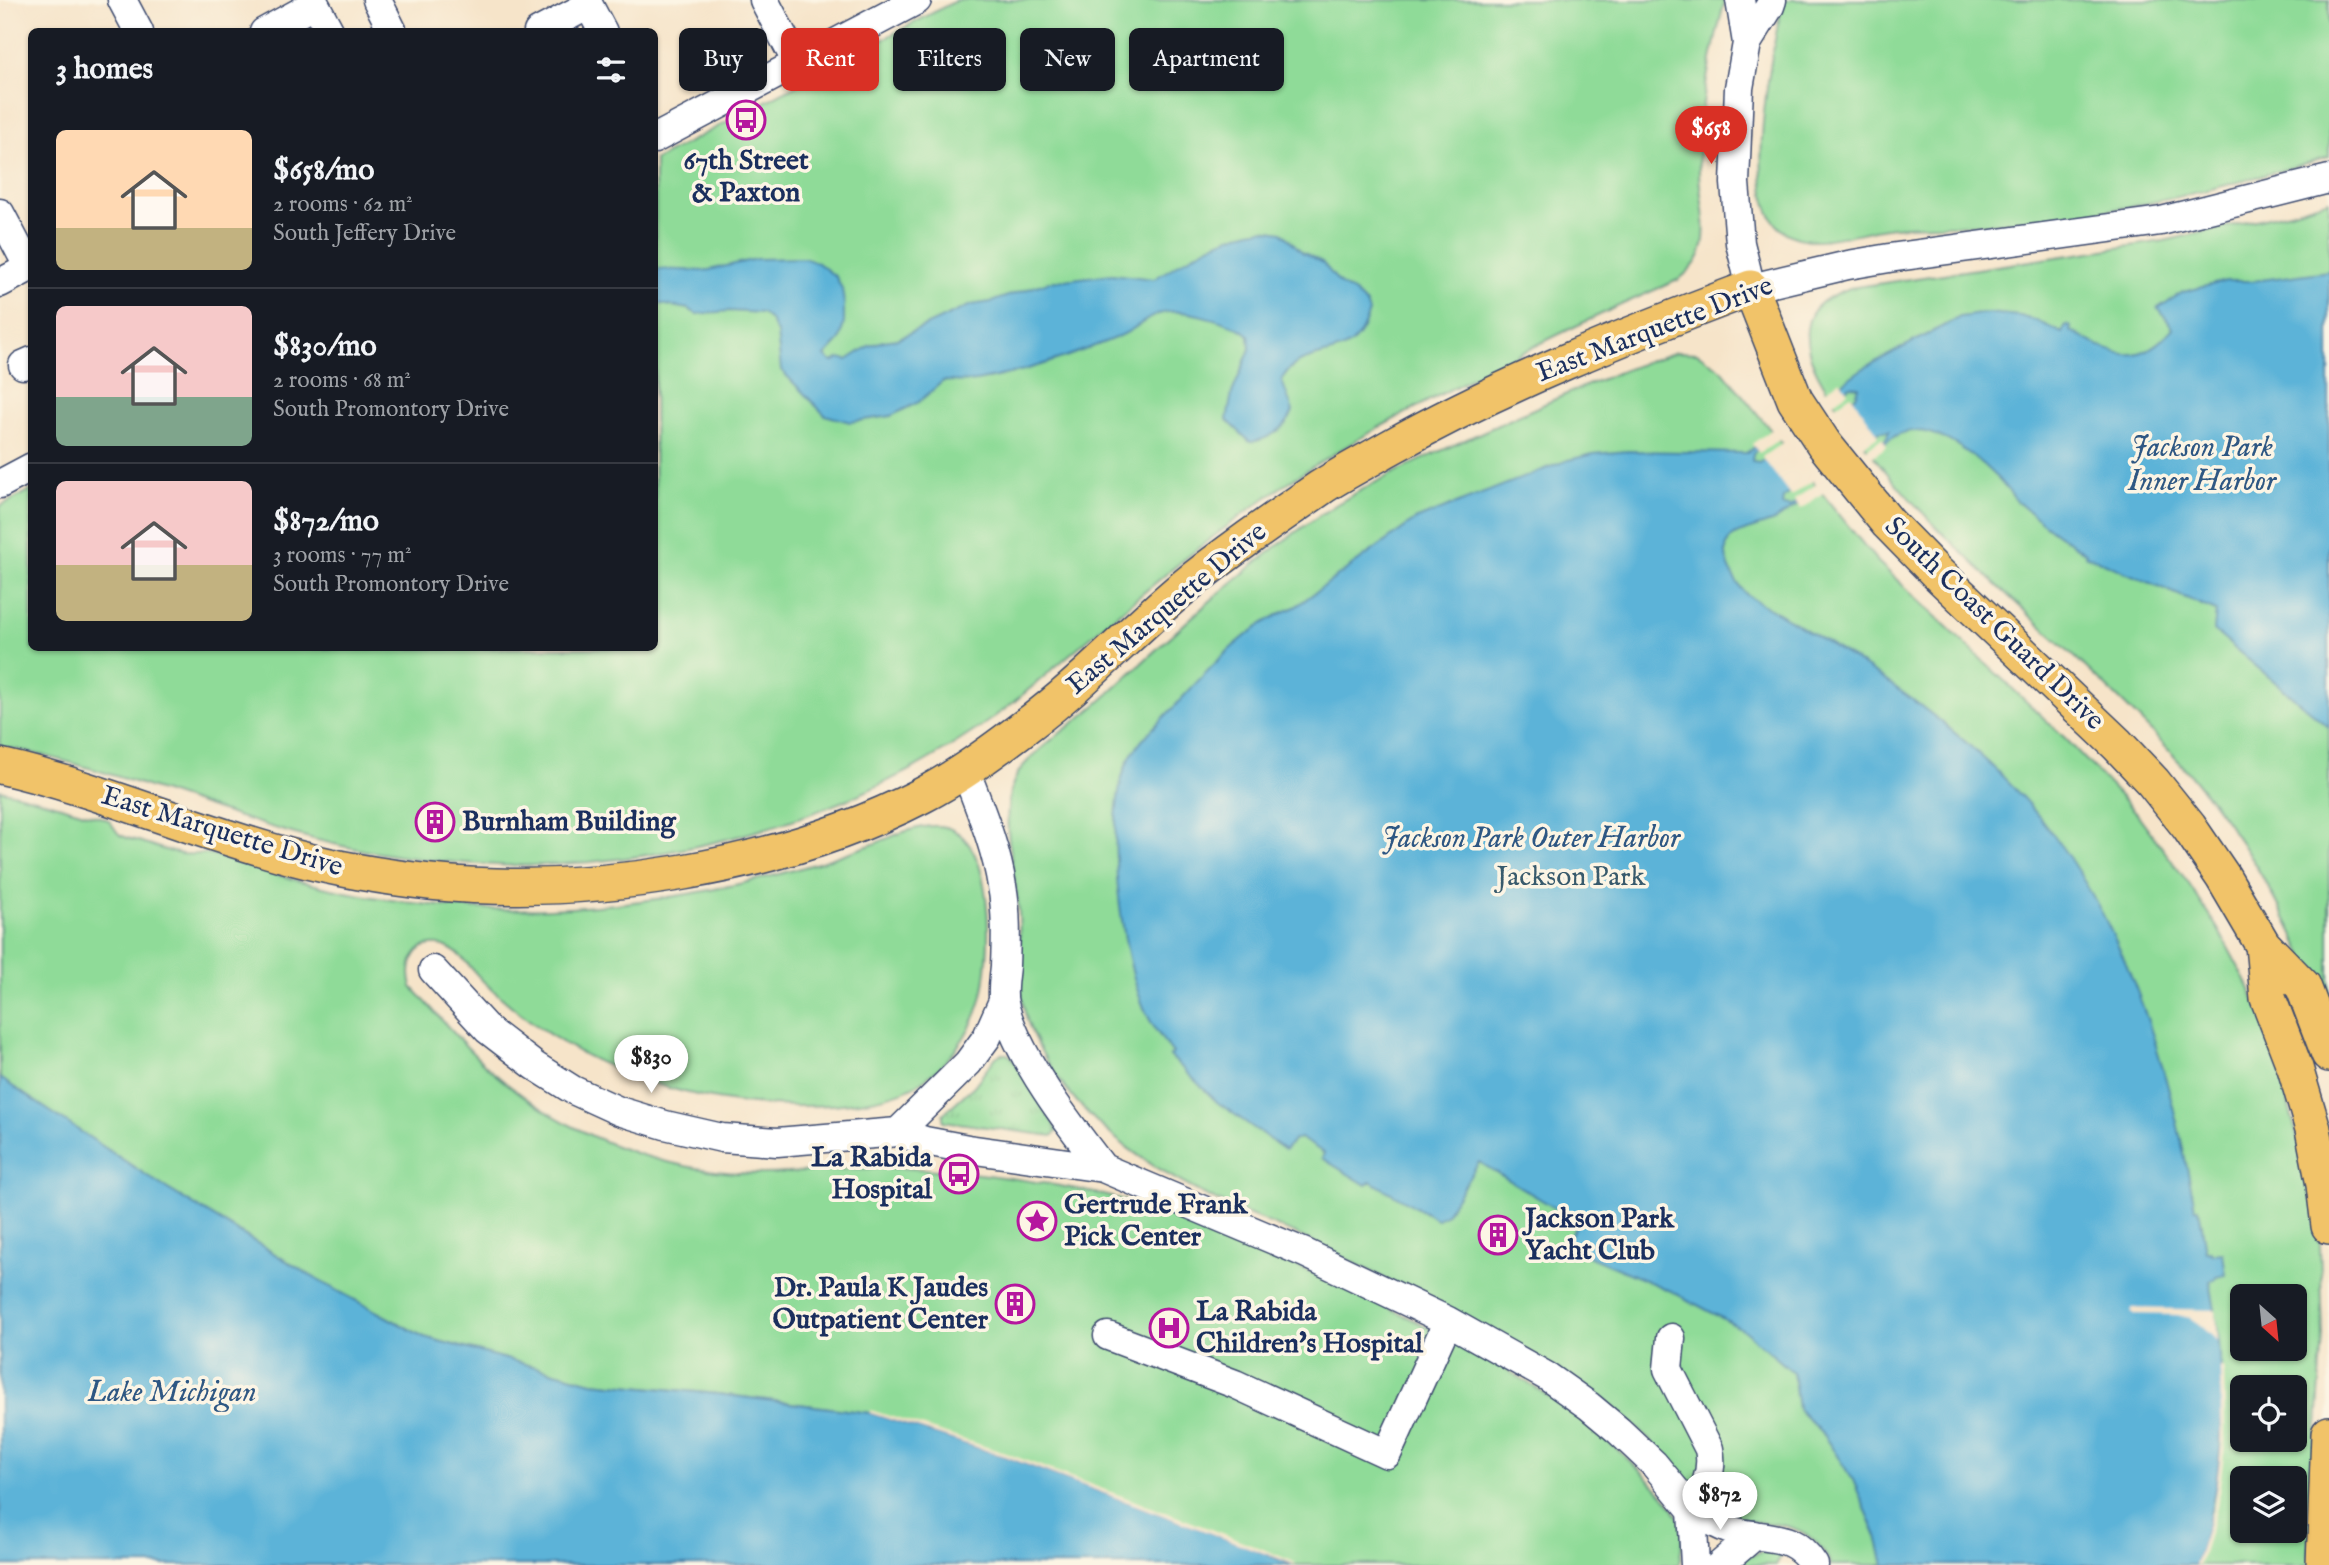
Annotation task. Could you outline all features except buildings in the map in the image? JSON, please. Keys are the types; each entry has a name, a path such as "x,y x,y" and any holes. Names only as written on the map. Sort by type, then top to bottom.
{"main road":[{"name":"South Coast Guard Drive","path":"1751,288 1795,400 1857,487 1937,573 2118,744 2153,782 2189,827 2263,945 2303,986 2329,1054"},
{"name":"East Marquette Drive","path":"0,766 292,857 359,873 435,883 610,883 690,870 781,849 853,826 922,795 965,769 1027,726 1179,592 1250,537 1326,484 1438,421 1533,376 1751,288"},
{"name":"South Coast Guard Drive","path":"2263,945 2268,998 2308,1110 2324,1185 2329,1226"},
{"path":"2324,1565 2329,1434"}],"street":[{"path":"122,0 137,28"},
{"path":"377,0 391,28"},
{"path":"764,0 781,32"},
{"path":"864,28 917,0"},
{"path":"1740,0 1747,43 1739,88 1735,183 1740,243 1751,288"},
{"path":"1747,43 1772,0"},
{"path":"545,28 587,2 601,28"},
{"path":"278,28 315,4 328,28"},
{"path":"658,134 781,71"},
{"name":"East Marquette Drive","path":"1751,288 1889,258 2161,221 2329,179"},
{"path":"0,213 28,263"},
{"path":"0,283 28,268"},
{"path":"898,1132 968,1063 987,1037 1003,1001 1006,941 1003,887 992,844 965,769"},
{"path":"433,970 488,1030 535,1066 573,1090 619,1111 722,1138 777,1142 898,1132 925,1141 968,1149 1102,1168 1305,1253 1448,1321 1548,1377 1589,1406 1654,1464 1692,1510 1735,1532 1782,1538 1798,1546 1814,1565"},
{"path":"1003,1001 1014,1031 1033,1067 1064,1117 1102,1168"},
{"path":"1108,1336 1235,1384 1387,1454 1448,1321"},
{"path":"1671,1338 1668,1369 1709,1449 1712,1461 1703,1491 1692,1510 1695,1565"},
{"path":"1720,1565 1755,1535"}],"green space":[{"path":"957,0 1725,0 1710,63 1700,127 1699,180 1703,246 1694,266 1678,280 1626,302 1476,376 1323,460 1247,511 1195,551 1013,703 959,741 861,794 755,832 701,845 590,862 509,866 420,859 320,841 75,764 0,746 0,506 28,492 28,651 658,651 658,158 785,91 879,91 879,41 893,34 893,91 1006,91 1006,28 904,28"},
{"path":"1783,0 2329,0 2329,157 2191,194 2108,210 1983,224 1900,227 1831,239 1803,239 1780,228 1769,210 1763,184 1764,118"},
{"path":"2329,200 2329,1017 2288,923 2254,863 2215,806 2137,717 1949,539 1889,476 1862,442 1826,388 1811,359 1807,329 1812,313 1822,302 1850,288 2164,241 2290,212"},
{"name":"Jackson Park Outer Harbor","path":"1677,352 1697,353 1722,370 1876,560 2066,739 2137,814 2189,884 2218,929 2267,1025 2313,1195 2320,1245 2323,1335 2308,1565 1831,1565 1820,1547 1808,1535 1780,1525 1734,1517 1712,1506 1628,1420 1575,1380 1321,1246 1218,1201 1162,1171 1110,1134 1086,1112 1047,1062 1032,1033 1023,1004 1019,912 1008,834 1010,795 1015,778 1025,764 1104,698 1237,578 1323,513 1419,461 1626,370"},
{"path":"0,790 105,819 120,835 171,852 216,855 291,879 364,895 438,906 476,908 588,907 673,896 722,888 795,870 917,828 933,826 955,831 970,846 980,870 986,898 987,958 980,1003 964,1038 948,1059 929,1077 892,1095 829,1105 763,1105 689,1093 652,1083 582,1053 550,1035 502,998 455,952 443,946 426,946 419,950 410,970 412,987 488,1068 527,1099 592,1136 639,1154 693,1168 725,1172 772,1174 905,1168 972,1173 1060,1186 1162,1212 1260,1250 1365,1296 1487,1358 1564,1407 1600,1434 1653,1484 1676,1513 1682,1532 1679,1565 1292,1565 1007,1457 870,1413 592,1382 424,1337 323,1283 161,1185 0,1078"},
{"path":"1001,1054 1012,1057 1058,1131 1052,1136 943,1121 943,1114 974,1086"},
{"path":"1765,1551 1783,1553 1776,1565 1734,1565 1749,1556"}],"water":[{"path":"1263,229 1282,232 1302,252 1322,262 1341,285 1355,293 1366,304 1369,312 1361,332 1353,342 1335,351 1303,360 1287,372 1282,381 1293,411 1290,417 1276,432 1250,442 1227,420 1232,393 1250,349 1249,335 1233,326 1197,315 1175,312 1160,314 1120,336 1069,356 998,377 972,381 943,381 919,402 891,416 850,422 825,415 781,370 777,333 770,320 762,313 729,311 697,314 688,309 658,304 658,269 705,271 756,259 804,258 818,263 836,277 842,289 844,322 840,340 825,356 832,362 840,358 847,360 869,346 897,339 971,305 991,302 1048,282 1112,274 1154,279 1219,241"},
{"name":"Jackson Park Outer Harbor","path":"2329,271 2329,727 2214,631 2216,611 2085,555 2086,553 2028,511 1998,479 1962,448 1935,435 1921,431 1895,436 1776,520 1736,534 1728,542 1726,550 1729,567 1748,596 1873,672 1953,731 2024,799 2054,836 2106,921 2127,967 2161,1062 2195,1208 2199,1208 2206,1251 2211,1251 2212,1254 2223,1253 2226,1275 2210,1281 2222,1388 2219,1460 2206,1531 2195,1565 1884,1565 1877,1536 1853,1480 1824,1436 1798,1409 1793,1372 1742,1329 1671,1291 1564,1246 1578,1222 1479,1162 1446,1214 1437,1219 1370,1181 1366,1185 1322,1158 1324,1153 1300,1138 1294,1140 1285,1150 1217,1102 1170,1056 1173,1053 1144,1008 1128,954 1122,920 1116,849 1116,815 1120,785 1128,761 1142,740 1228,650 1259,626 1295,607 1415,520 1568,460 1593,454 1628,451 1746,453 1862,369 1960,317 1987,313 2020,316 2062,333 2066,325 2071,327 2070,331 2099,346 2123,354 2135,354 2160,342 2173,328 2158,308 2183,292 2226,281 2253,281","holes":["1850,386 1859,387 1856,396 1760,463 1752,462 1753,453","1880,431 1889,431 1886,439 1790,507 1782,506 1783,498"]},
{"name":"Lake Michigan","path":"0,1078 161,1185 323,1283 424,1337 592,1382 870,1413 1007,1457 1292,1565 0,1565"}],"pier":[{"path":"1840,380 1848,392 1759,453 1752,444"},
{"path":"1851,395 1879,435 1791,496 1762,457"},
{"path":"1882,438 1887,446 1801,509 1794,500"},
{"path":"2131,1308 2216,1310 2218,1341 2190,1318 2132,1314"},
{"path":"2220,1368 2224,1368 2225,1444 2217,1507 2199,1565 2195,1565 2214,1506 2222,1444"},
{"path":"870,1410 1008,1454 1253,1545 1296,1565 1007,1457 870,1413"}],"place":[{"name":"67th Street & Paxton","path":"746,120"},
{"name":"Burnham Building","path":"435,822"},
{"name":"La Rabida Hospital","path":"959,1174"},
{"name":"Gertrude Frank Pick Center","path":"1037,1221"},
{"name":"Jackson Park Yacht Club","path":"1498,1235"},
{"name":"Dr. Paula K Jaudes Outpatient Center","path":"1015,1304"},
{"name":"La Rabida Children's Hospital","path":"1169,1328"}],"water label":[{"name":"Jackson Park Inner Harbor","path":"2202,465"}],"park label":[{"name":"Jackson Park","path":"1571,877"}]}
